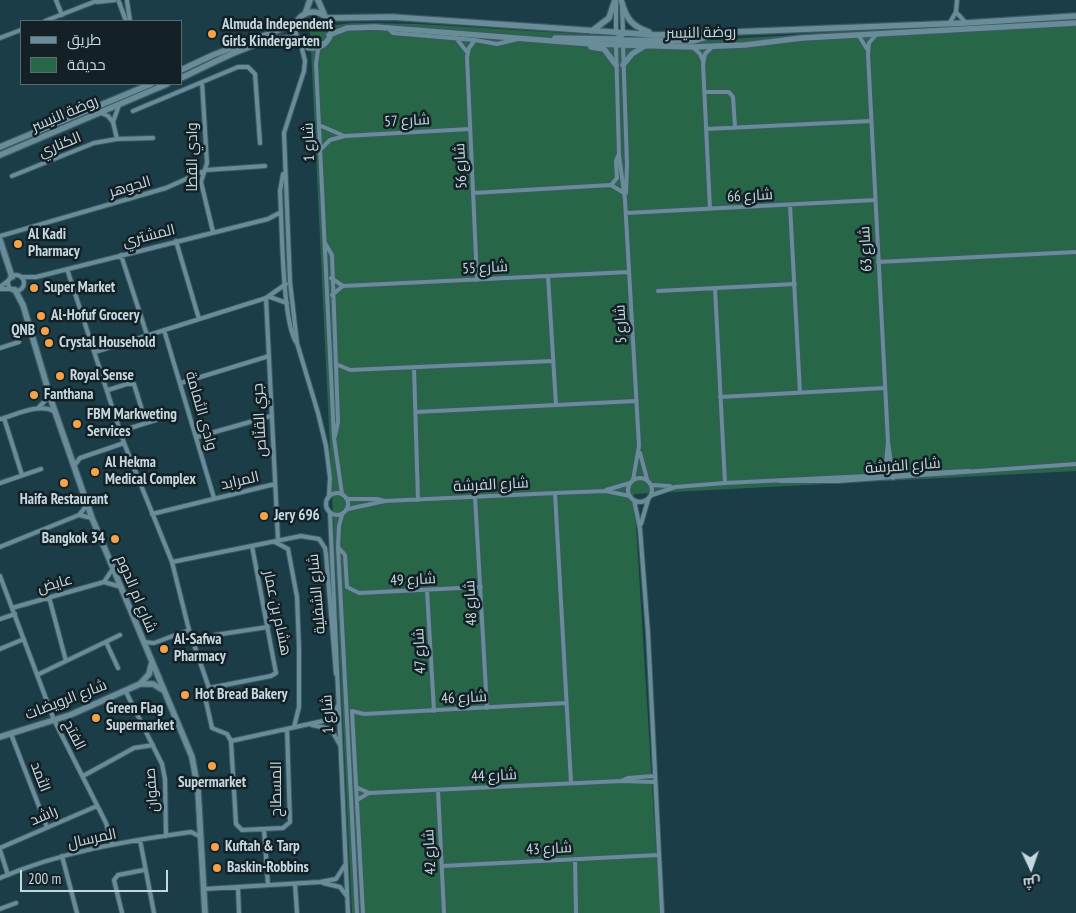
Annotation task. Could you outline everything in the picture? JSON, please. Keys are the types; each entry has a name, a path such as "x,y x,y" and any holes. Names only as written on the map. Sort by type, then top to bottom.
{"street":[{"path":"56,0 62,15"},
{"path":"48,20 97,1 127,0 130,20"},
{"path":"182,70 213,55 297,23 304,15 310,0"},
{"path":"182,78 269,40 286,37 296,39 301,45 312,48 322,43 329,35 326,16 318,0"},
{"path":"592,32 609,18 616,0"},
{"path":"616,0 616,39 627,165 625,200"},
{"path":"621,0 625,15 631,24 656,35"},
{"path":"621,0 623,40 619,65 619,155 625,200"},
{"path":"949,24 956,12 957,0"},
{"path":"116,1 126,20"},
{"path":"304,15 314,12 326,16"},
{"path":"956,12 966,23"},
{"name":"روضة النيسر","path":"326,16 392,17 592,32 644,47 712,47 1076,23"},
{"name":"روضة النيسر","path":"329,35 347,28 387,27 550,40 623,40 656,35 949,24 1076,16"},
{"path":"296,39 297,23"},
{"path":"387,27 393,33 502,44 522,38"},
{"path":"0,38 20,30"},
{"path":"623,40 694,40 714,34"},
{"name":"شارع 63","path":"876,35 869,43 868,54 888,442 893,476"},
{"name":"شارع 63","path":"859,36 866,45 868,54"},
{"path":"456,38 467,52 475,40"},
{"path":"550,40 562,45 604,50 619,65"},
{"name":"شارع 1","path":"322,43 318,50 316,64 334,438 342,494"},
{"name":"شارع 1","path":"301,45 305,66 284,134 284,172 290,282 297,343 322,429 330,478 329,496"},
{"path":"619,65 644,47"},
{"path":"693,47 701,55 703,64 710,209"},
{"path":"703,64 705,54 712,47"},
{"name":"شارع 56","path":"467,52 477,280"},
{"path":"133,111 243,66 252,70 256,79 260,143"},
{"name":"وادي القطا","path":"202,82 206,170 201,179 201,186 213,232"},
{"name":"روضة النيسر","path":"0,155 165,85"},
{"name":"روضة النيسر","path":"0,147 138,87"},
{"path":"705,92 729,92 733,96 735,127"},
{"path":"113,122 119,105"},
{"path":"101,113 108,116 113,122 117,139"},
{"path":"706,129 871,121"},
{"name":"شارع 57","path":"319,124 335,134 344,136"},
{"name":"شارع 57","path":"320,150 330,140 344,136 470,129"},
{"name":"الكناري","path":"12,176 84,147 117,139 153,138"},
{"path":"611,185 617,178 616,161 619,155"},
{"name":"الجوهر","path":"0,238 166,188 206,170 265,166"},
{"name":"شارع 1","path":"284,172 280,184 287,303 290,329 297,343"},
{"path":"474,192 611,185 624,193"},
{"name":"شارع 5","path":"625,200 639,446 647,479"},
{"name":"شارع 66","path":"626,213 875,200"},
{"path":"790,205 800,393"},
{"name":"المشتري","path":"22,277 36,277 121,254 268,219 281,212"},
{"path":"268,219 282,226"},
{"path":"0,238 10,278 9,286 14,290"},
{"path":"176,241 199,319"},
{"name":"شارع 1","path":"324,242 332,255 331,278 338,422 334,438"},
{"path":"878,262 1076,252"},
{"path":"121,254 147,336"},
{"path":"66,269 108,390 124,443 172,562 188,630 209,688 206,697 212,728 227,734 231,741 307,725 330,718 340,703"},
{"name":"شارع 55","path":"343,286 629,272"},
{"path":"16,275 22,277 23,286 14,290 0,288 10,278 16,275"},
{"path":"548,276 556,405"},
{"name":"المشتري","path":"23,286 36,277"},
{"path":"331,278 343,286 332,295"},
{"path":"95,352 268,297 286,284"},
{"path":"658,291 795,284"},
{"path":"715,288 725,483"},
{"name":"شارع ام الدوم","path":"14,290 23,305 55,412 92,518 118,586 194,764 200,823 205,913"},
{"path":"268,297 287,303"},
{"name":"جري القنّاص","path":"268,297 276,541"},
{"name":"وادى الثمامة","path":"164,330 214,498"},
{"path":"0,348 19,342"},
{"path":"181,383 269,356"},
{"path":"336,364 350,370 553,361"},
{"path":"414,368 418,500"},
{"path":"336,378 350,370"},
{"path":"108,390 126,384 134,384 146,424"},
{"path":"720,397 885,388"},
{"path":"38,408 50,396"},
{"path":"416,412 636,401"},
{"path":"22,475 2,418 38,408 49,409 55,412"},
{"path":"197,436 271,416"},
{"path":"121,431 156,420"},
{"name":"شارع 63","path":"885,476 888,442"},
{"path":"74,468 75,461 80,458 124,443"},
{"name":"شارع 5","path":"632,481 639,446"},
{"name":"شارع الفرشة","path":"652,485 683,486 780,481 838,481 885,476 1076,464"},
{"path":"0,483 40,469"},
{"path":"640,529 643,513 650,497 652,485 647,479 640,477 632,481 628,489 630,496 634,500 642,502 650,497"},
{"name":"شارع الفرشة","path":"598,491 632,481"},
{"name":"المرابد","path":"152,514 274,484"},
{"name":"شارع الفرشة","path":"650,497 683,486"},
{"name":"شارع الفرشة","path":"348,509 385,501 598,491 630,496"},
{"path":"335,493 342,494 347,498 348,509 342,515 330,514 326,505 329,496 335,493"},
{"path":"555,493 571,783"},
{"name":"شارع 48","path":"475,497 487,708"},
{"name":"شارع الفرشة","path":"347,498 385,501"},
{"path":"634,500 640,529 648,633 662,913"},
{"path":"0,547 79,515 84,509 86,502"},
{"name":"شارع 1","path":"330,514 348,913"},
{"path":"79,515 92,518"},
{"name":"شارع 1","path":"342,515 339,526 338,547 357,913"},
{"name":"شارع الشفلية","path":"172,562 276,541 312,536 319,540 325,548 334,668 338,678"},
{"path":"276,541 288,549 297,597 299,707 294,728"},
{"name":"هشام بن عمار","path":"209,688 271,676 276,673 252,546"},
{"name":"شارع 1","path":"338,547 345,555 347,586"},
{"path":"112,570 104,582 118,586"},
{"name":"الفتح","path":"0,576 2,587 15,614 54,720 106,823 112,846"},
{"name":"عايض","path":"12,608 104,582"},
{"name":"شارع 49","path":"347,586 362,594 481,587"},
{"name":"شارع 47","path":"427,590 434,711"},
{"path":"49,597 66,661"},
{"path":"0,620 15,614"},
{"path":"215,635 268,627"},
{"path":"142,641 154,643 188,630"},
{"path":"37,675 120,635"},
{"path":"0,649 24,639"},
{"path":"106,642 118,668"},
{"path":"140,684 149,674 152,662"},
{"path":"140,684 153,684 164,690"},
{"name":"شارع الرويضات","path":"0,737 54,720 140,684"},
{"name":"صفوان","path":"126,690 162,764 165,779 166,836"},
{"name":"شارع 46","path":"352,711 364,714 566,703"},
{"name":"شارع 1","path":"352,711 363,913"},
{"name":"شارع 46","path":"353,720 364,714"},
{"path":"307,725 328,727 341,747"},
{"name":"المسطاح","path":"231,741 236,824 242,830 283,828 290,822 287,729"},
{"name":"الثمد","path":"11,734 47,827"},
{"name":"صفوان","path":"83,776 134,748 153,744"},
{"name":"شارع 44","path":"621,780 654,776"},
{"name":"شارع 44","path":"356,787 369,793 621,780 654,782"},
{"name":"شارع 42","path":"438,790 444,913"},
{"name":"شارع 44","path":"357,800 369,793"},
{"name":"راشد","path":"0,849 98,806"},
{"path":"200,823 191,832 201,838"},
{"name":"المسطاح","path":"264,829 268,885"},
{"name":"المرسال","path":"0,878 62,856 191,832"},
{"path":"140,840 144,870 154,913"},
{"path":"0,849 8,875"},
{"name":"شارع 43","path":"442,866 658,855"},
{"path":"62,856 77,913"},
{"path":"575,859 576,913"},
{"path":"204,889 295,884 336,879 346,862"},
{"path":"122,913 114,880 118,875 144,870"},
{"path":"320,882 340,887 347,896"},
{"path":"295,884 297,913"},
{"path":"238,887 239,913"},
{"path":"0,909 16,903"}],"green space":[{"path":"1076,18 1076,471 634,494 660,913 352,913 310,28 353,23 417,24 696,41"}],"place":[{"name":"Almuda Independent Girls Kindergarten","path":"212,34"},
{"name":"Al Kadi Pharmacy","path":"18,244"},
{"name":"Super Market","path":"34,288"},
{"name":"Al-Hofuf Grocery","path":"41,316"},
{"name":"QNB","path":"45,331"},
{"name":"Crystal Household","path":"49,343"},
{"name":"Royal Sense","path":"60,376"},
{"name":"Fanthana","path":"34,395"},
{"name":"FBM Markweting Services","path":"77,424"},
{"name":"Al Hekma Medical Complex","path":"95,472"},
{"name":"Haifa Restaurant","path":"64,483"},
{"name":"Jery 696","path":"264,516"},
{"name":"Bangkok 34","path":"115,539"},
{"name":"Al-Safwa Pharmacy","path":"164,649"},
{"name":"Hot Bread Bakery","path":"185,695"},
{"name":"Green Flag Supermarket","path":"96,718"},
{"name":"Supermarket","path":"212,766"},
{"name":"Kuftah & Tarp","path":"215,847"},
{"name":"Baskin-Robbins","path":"217,868"}]}
